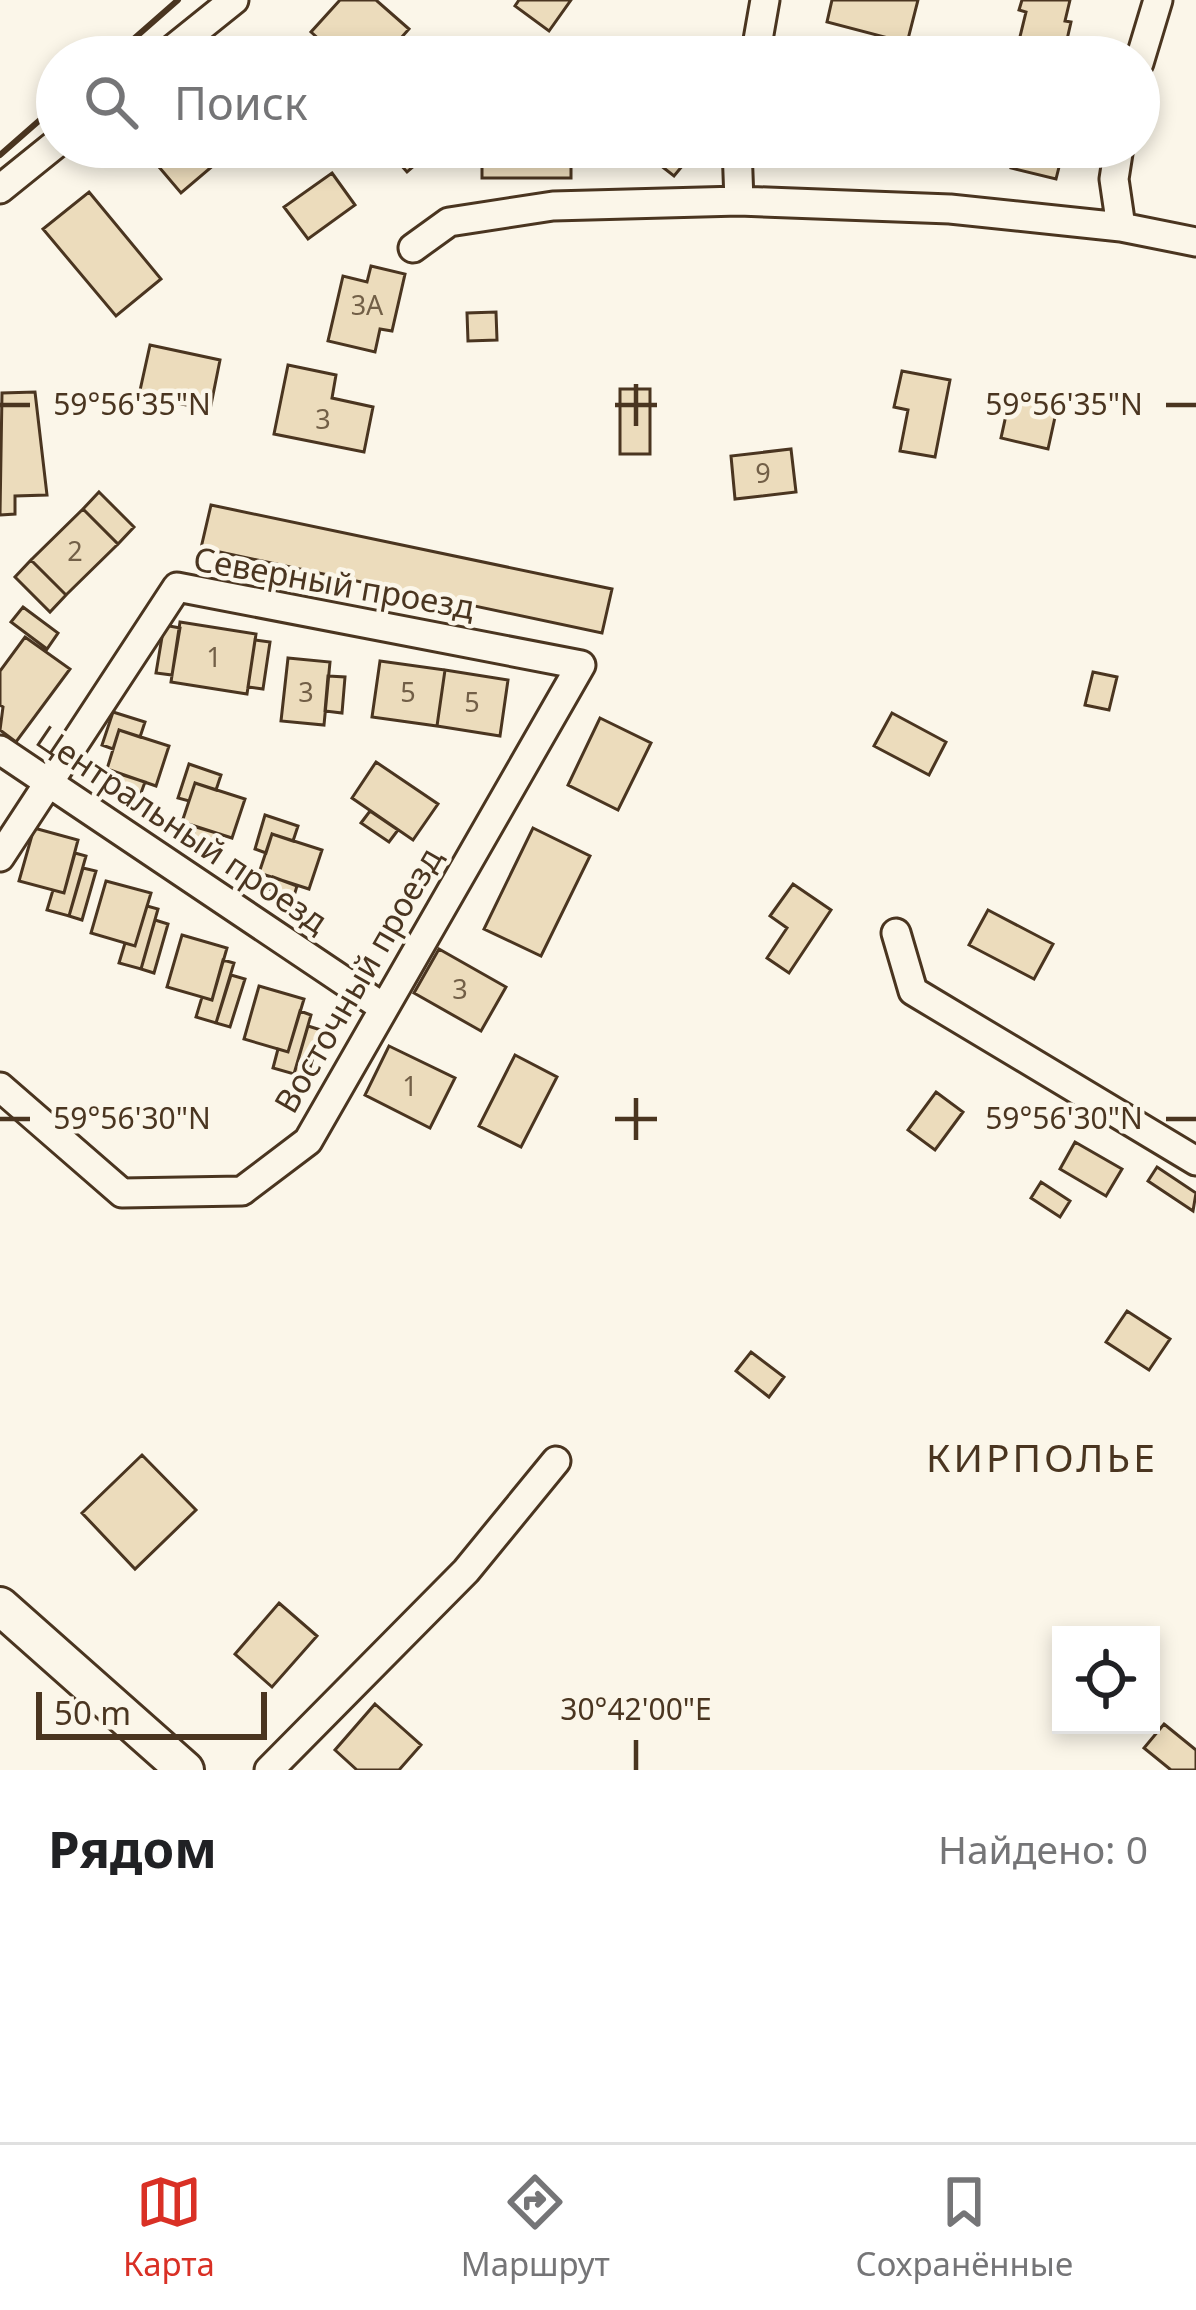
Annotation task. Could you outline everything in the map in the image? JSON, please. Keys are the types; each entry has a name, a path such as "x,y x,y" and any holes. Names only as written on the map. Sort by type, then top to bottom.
{"street":[{"path":"189,36 234,0"},
{"path":"759,36 766,0"},
{"path":"1147,36 1158,0"},
{"path":"0,189 36,159"},
{"path":"738,168 739,201"},
{"path":"1116,168 1121,227"},
{"path":"412,248 449,222 553,206 739,201 950,208 1121,227 1196,242"},
{"name":"Северный проезд","path":"0,857 177,587 581,664"},
{"name":"Восточный проезд","path":"0,1087 122,1192 242,1190 308,1141 581,664"},
{"name":"Центральный проезд","path":"0,750 384,1008"},
{"path":"896,934 913,991 1196,1161"},
{"path":"269,1770 466,1571 556,1461"},
{"path":"0,1606 185,1770"}],"building":[{"path":"340,0 376,0 409,29 403,36 315,36 311,32"},
{"path":"519,0 571,0 549,31 515,6"},
{"path":"832,0 918,0 909,36 880,36 827,22"},
{"path":"1022,0 1070,0 1065,21 1071,22 1068,36 1020,36 1026,12 1019,10"},
{"path":"160,168 210,168 181,193"},
{"path":"482,168 571,168 571,178 482,178"},
{"path":"1011,168 1059,168 1056,179"},
{"path":"332,173 355,205 308,239 284,207"},
{"path":"89,192 161,279 116,316 43,229"},
{"path":"371,266 405,274 392,331 380,329 375,352 328,341 343,276 367,282"},
{"path":"496,312 497,340 468,341 467,313"},
{"path":"150,345 220,360 210,410 139,395"},
{"path":"288,365 336,375 332,398 373,407 364,452 274,434"},
{"path":"902,371 950,380 935,457 900,451 908,410 894,407"},
{"path":"620,389 650,389 650,454 620,454"},
{"path":"35,392 47,495 15,496 15,514 0,515 2,393"},
{"path":"1010,397 1057,408 1048,449 1001,438"},
{"path":"791,449 796,492 735,499 731,456"},
{"path":"99,492 134,527 118,544 83,509"},
{"path":"211,505 612,589 602,633 201,548"},
{"path":"83,509 118,544 66,595 31,560"},
{"path":"31,560 66,595 50,612 15,577"},
{"path":"23,607 58,633 47,649 11,622"},
{"path":"180,622 256,634 247,694 171,682"},
{"path":"164,625 180,628 172,675 156,673"},
{"path":"25,637 70,669 16,742 0,730 0,671"},
{"path":"255,640 270,642 263,689 248,687"},
{"path":"288,658 330,662 324,725 281,721"},
{"path":"380,661 445,670 437,726 372,717"},
{"path":"445,670 508,680 500,736 437,726"},
{"path":"1093,672 1117,677 1109,710 1085,705"},
{"path":"328,676 345,677 342,713 325,711"},
{"path":"113,712 145,722 140,737 119,730 113,749 102,745"},
{"path":"892,713 946,742 929,775 874,746"},
{"path":"600,718 651,743 618,810 568,785"},
{"path":"119,730 169,746 156,786 107,769"},
{"path":"376,762 438,804 413,840 352,798"},
{"path":"189,764 221,775 216,790 195,783 189,801 178,798"},
{"path":"120,774 145,782 141,793 116,785"},
{"path":"195,783 245,799 232,838 182,822"},
{"path":"370,811 398,830 389,842 361,823"},
{"path":"265,815 298,826 293,841 272,834 266,853 255,849"},
{"path":"196,827 220,834 217,845 192,837"},
{"path":"34,828 78,840 64,893 19,881"},
{"path":"533,828 590,856 541,956 484,929"},
{"path":"272,834 322,850 309,889 259,873"},
{"path":"75,853 86,856 69,916 47,910 53,890 64,893"},
{"path":"83,868 96,871 82,920 69,916"},
{"path":"273,877 297,886 294,896 269,889"},
{"path":"106,881 151,893 135,946 91,933"},
{"path":"793,884 831,910 789,973 767,958 787,928 770,916"},
{"path":"147,906 158,909 141,969 119,963 125,943 135,946"},
{"path":"988,910 1053,944 1034,979 969,945"},
{"path":"155,920 168,924 154,973 141,969"},
{"path":"182,935 227,948 212,1000 167,987"},
{"path":"439,949 506,987 481,1031 414,993"},
{"path":"223,960 234,963 216,1023 196,1017 202,997 212,1000"},
{"path":"231,975 245,979 230,1027 216,1023"},
{"path":"259,986 304,999 288,1052 244,1039"},
{"path":"300,1011 311,1015 294,1074 273,1068 278,1049 288,1052"},
{"path":"308,1026 321,1030 307,1078 294,1074"},
{"path":"389,1046 455,1078 430,1128 365,1095"},
{"path":"515,1055 557,1077 521,1147 479,1126"},
{"path":"936,1092 963,1112 935,1150 908,1130"},
{"path":"1075,1142 1122,1169 1106,1196 1060,1169"},
{"path":"1157,1167 1196,1193 1193,1211 1148,1181"},
{"path":"1041,1182 1070,1201 1060,1217 1031,1198"},
{"path":"1127,1311 1170,1339 1149,1370 1106,1342"},
{"path":"751,1352 784,1377 769,1397 736,1371"},
{"path":"142,1455 196,1510 135,1569 82,1513"},
{"path":"279,1603 317,1636 272,1687 235,1654"},
{"path":"375,1704 421,1745 399,1770 357,1770 335,1750"},
{"path":"1164,1724 1196,1750 1196,1770 1171,1770 1144,1748"}],"wall":[{"path":"137,36 178,0"},
{"path":"0,155 36,123"}],"district":[{"name":"КИРПОЛЬЕ","path":"1042,1458"}]}
